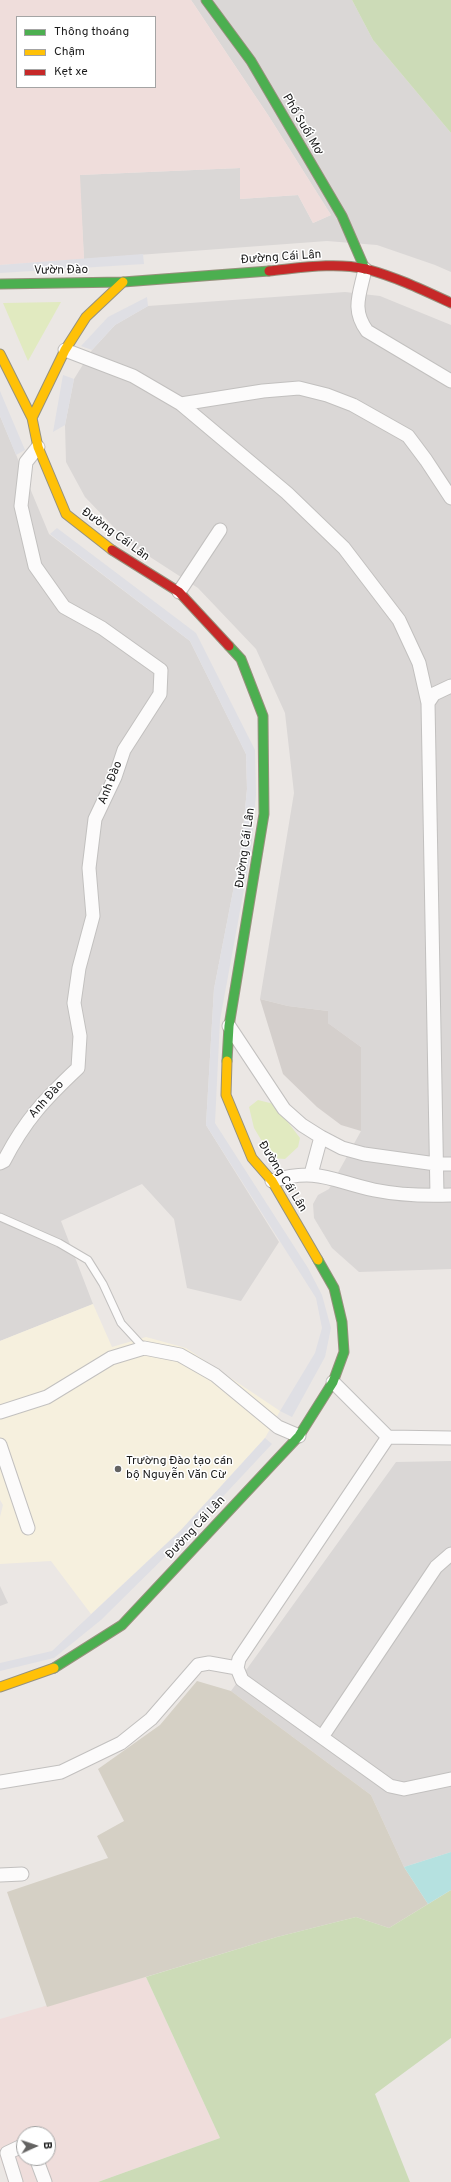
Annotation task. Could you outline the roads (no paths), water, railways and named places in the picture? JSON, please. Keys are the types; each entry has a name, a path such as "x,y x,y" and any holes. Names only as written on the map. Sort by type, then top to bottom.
{"main road":[{"name":"Phố Suối Mơ","path":"206,0 251,61 342,216 365,269"},
{"name":"Đường Cái Lân","path":"123,282 329,266 365,269 451,302"},
{"name":"Vườn Đào","path":"0,284 123,282"},
{"path":"32,418 65,350 86,317 123,282"},
{"name":"Đường Cái Lân","path":"0,354 32,418 38,448 66,514 124,559 179,592 241,658 263,716 264,814 229,1026 226,1095 252,1158 272,1181 334,1288 342,1322 344,1352 333,1382 299,1436 122,1625 57,1667 0,1687"}],"street":[{"path":"365,269 356,307 360,320 367,331 451,381"},
{"path":"65,350 133,376 181,404 287,493 344,548 399,620 419,664 428,703 437,1196"},
{"path":"181,404 263,391 299,388 320,392 354,405 408,436 451,498"},
{"name":"Anh Đào","path":"0,1163 4,1161 19,1132 44,1100 78,1068 80,1036 74,1003 79,968 93,916 89,868 95,819 115,776 124,750 160,694 161,670 102,628 64,607 35,566 21,506 26,462 38,448"},
{"path":"179,592 220,530"},
{"path":"428,703 434,694 451,686"},
{"path":"229,1026 284,1109 302,1125 321,1137 342,1148 364,1154 436,1164 451,1164"},
{"path":"311,1174 321,1137"},
{"path":"272,1181 311,1174 374,1190 437,1196 451,1195"},
{"path":"0,1412 46,1397 111,1358 144,1348 180,1355 215,1375 278,1427 299,1436"},
{"path":"333,1382 388,1437 451,1438"},
{"path":"388,1437 239,1659 238,1668 242,1680 390,1786 404,1789 451,1779"},
{"path":"0,1445 28,1528"},
{"path":"322,1737 436,1567 451,1554"},
{"path":"0,1782 61,1772 121,1743 151,1720 198,1665 209,1663 238,1668"},
{"path":"0,1875 22,1874"},
{"path":"16,2149 7,2153 16,2182"},
{"path":"39,2166 45,2182"}],"lane":[{"path":"0,1217 58,1243 88,1260 103,1284 121,1323 144,1348"}],"water":[{"path":"451,1852 451,1890 428,1904 404,1867"}],"place":[{"name":"Trường Đào tạo cán bộ Nguyễn Văn Cừ","path":"118,1469"}]}
